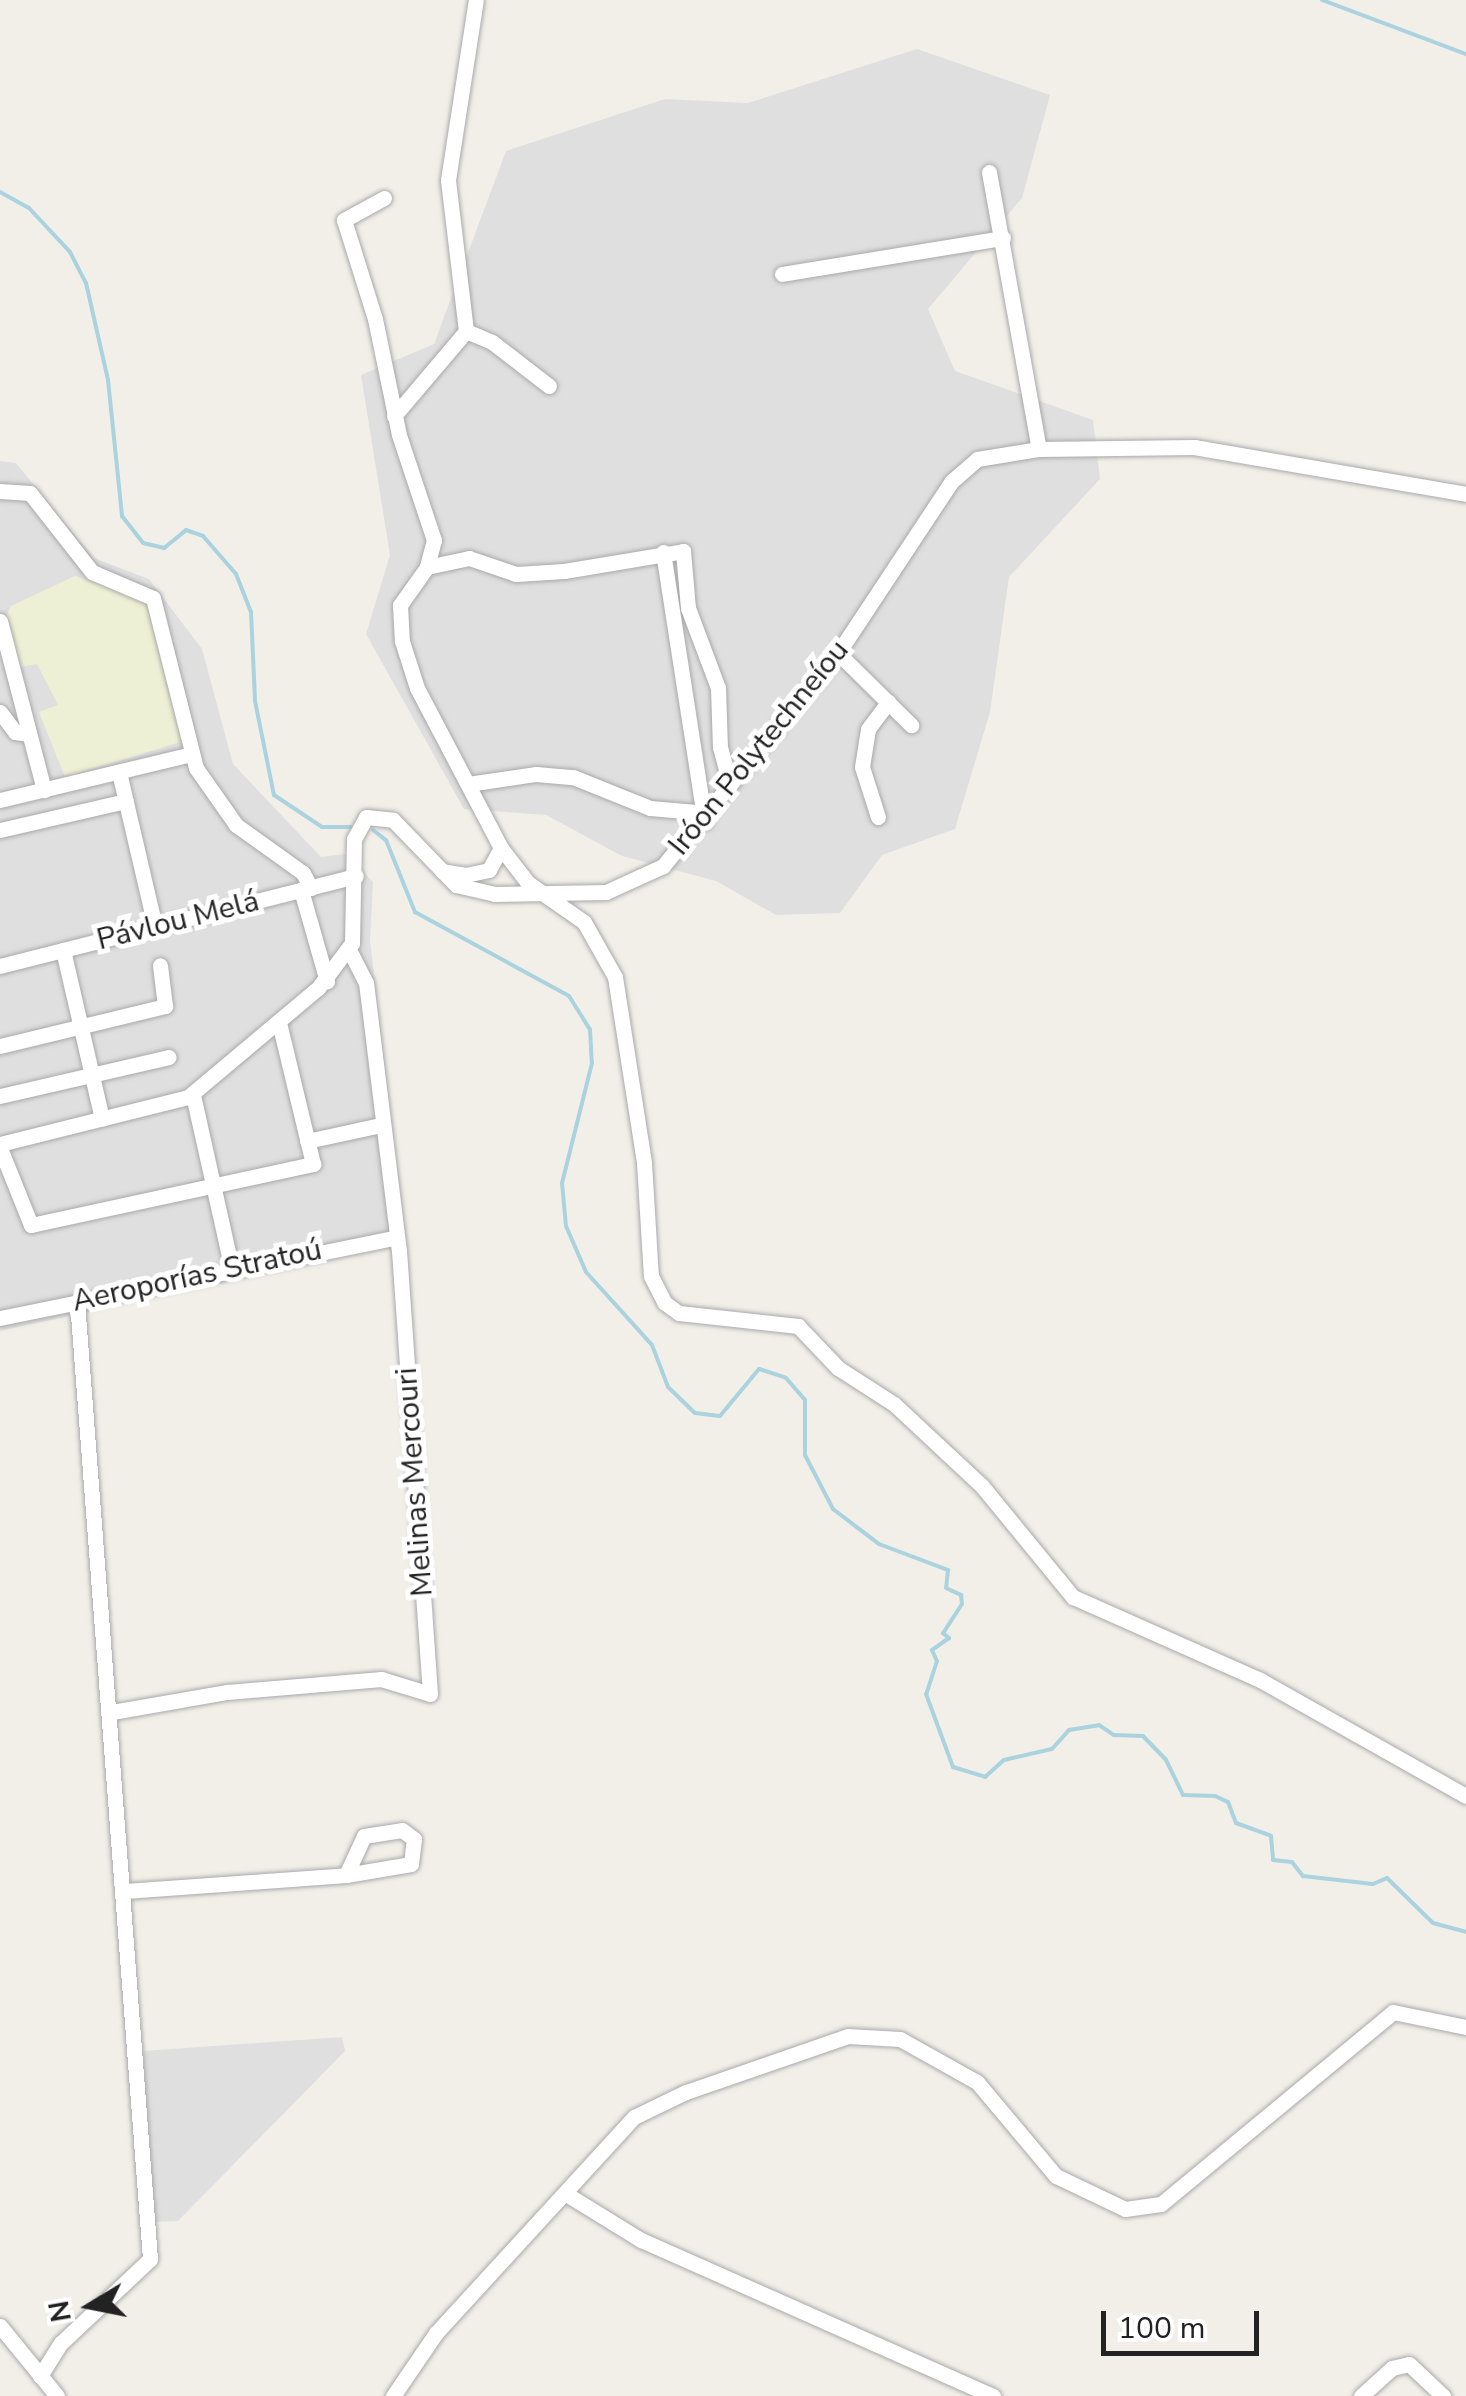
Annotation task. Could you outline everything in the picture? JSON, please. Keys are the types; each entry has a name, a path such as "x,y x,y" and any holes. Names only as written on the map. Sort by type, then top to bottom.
{"street":[{"path":"394,416 466,331 448,180 476,0"},
{"path":"989,172 1039,448"},
{"path":"384,198 344,220 376,320 394,416 434,540 427,568 400,605 402,640 417,688 501,848 528,883 555,897 584,922 618,989 644,1163 651,1276 666,1303 679,1313 798,1326 838,1368 894,1404 982,1486 1073,1597 1260,1680 1466,1796"},
{"path":"782,274 1002,238"},
{"path":"466,331 492,342 549,386"},
{"name":"Iróon Polytechneíou","path":"350,951 358,826 377,814 398,824 442,871 469,890 555,897 606,892 663,866 838,654 959,474 993,453 1039,448 1194,447 1466,494"},
{"path":"0,491 30,493 92,572 138,587 155,600 191,754 236,825 304,873 326,981"},
{"path":"427,568 469,558 516,574 564,571 663,552 687,556 685,596 718,688 720,747 730,784"},
{"path":"468,784 536,774 573,777 650,808 707,816 663,552"},
{"path":"0,621 5,665 44,790"},
{"path":"838,654 911,725"},
{"path":"878,817 862,767 868,729 888,702"},
{"path":"0,712 16,732 28,734"},
{"path":"0,800 191,754"},
{"path":"119,772 155,927"},
{"path":"0,830 126,801"},
{"path":"442,871 466,876 489,870 501,848"},
{"name":"Pávlou Melá","path":"0,966 356,876"},
{"path":"63,950 102,1119"},
{"path":"278,1022 313,1164 31,1225 23,1219 0,1146 192,1095 326,981 350,951"},
{"name":"Melinas Mercouri","path":"112,1712 239,1691 381,1680 430,1694 394,1238 366,983 350,951"},
{"path":"0,1046 165,1006 160,965"},
{"path":"0,1096 169,1057"},
{"path":"192,1095 232,1269"},
{"path":"307,1141 381,1125"},
{"name":"Aeroporías Stratoú","path":"0,1318 394,1238"},
{"path":"40,2376 65,2339 150,2260 112,1712 77,1302"},
{"path":"125,1890 346,1875 410,1864 415,1842 402,1830 366,1836 346,1875"},
{"path":"393,2396 436,2333 568,2195 634,2117 686,2092 848,2036 900,2039 940,2056 976,2082 1056,2176 1093,2198 1126,2209 1161,2204 1393,2012 1466,2027"},
{"path":"568,2195 642,2240 993,2396"},
{"path":"0,2326 57,2396"},
{"path":"1361,2396 1392,2368 1409,2364 1443,2396"}],"shaded area":[{"path":"917,49 1050,95 1022,198 928,309 955,371 1093,420 1100,479 1009,577 990,712 955,829 882,855 840,913 776,915 716,881 622,856 546,815 464,809 366,634 390,555 361,375 434,344 506,151 665,99 748,103"},
{"path":"0,461 16,463 94,558 149,579 202,649 233,764 321,857 345,854 373,882 370,941 406,1243 0,1331"},
{"path":"342,2037 345,2051 178,2221 154,2222 143,2051"}],"green space":[{"path":"75,576 149,602 184,741 65,777 39,712 58,705 37,664 20,667 6,617 11,606"}],"waterway":[{"path":"1322,0 1466,54"},
{"path":"0,192 29,208 70,252 86,283 108,380 122,516 143,543 164,548 186,530 203,536 236,574 251,612 255,701 274,795 322,827 351,827"},
{"path":"373,830 386,840 415,912 569,996 590,1029 592,1063 562,1183 566,1226 586,1272 652,1345 668,1387 695,1413 720,1416 759,1369 786,1378 805,1400 805,1455 833,1509 879,1544 948,1570 946,1588 961,1595 962,1604 943,1633 949,1638 932,1650 937,1661 926,1694 953,1767 985,1777 1004,1760 1052,1749 1069,1730 1099,1725 1114,1735 1143,1736 1166,1760 1183,1795 1215,1796 1228,1802 1236,1823 1271,1836 1273,1860 1292,1862 1303,1876 1373,1884 1387,1878 1433,1923 1466,1932"}]}
